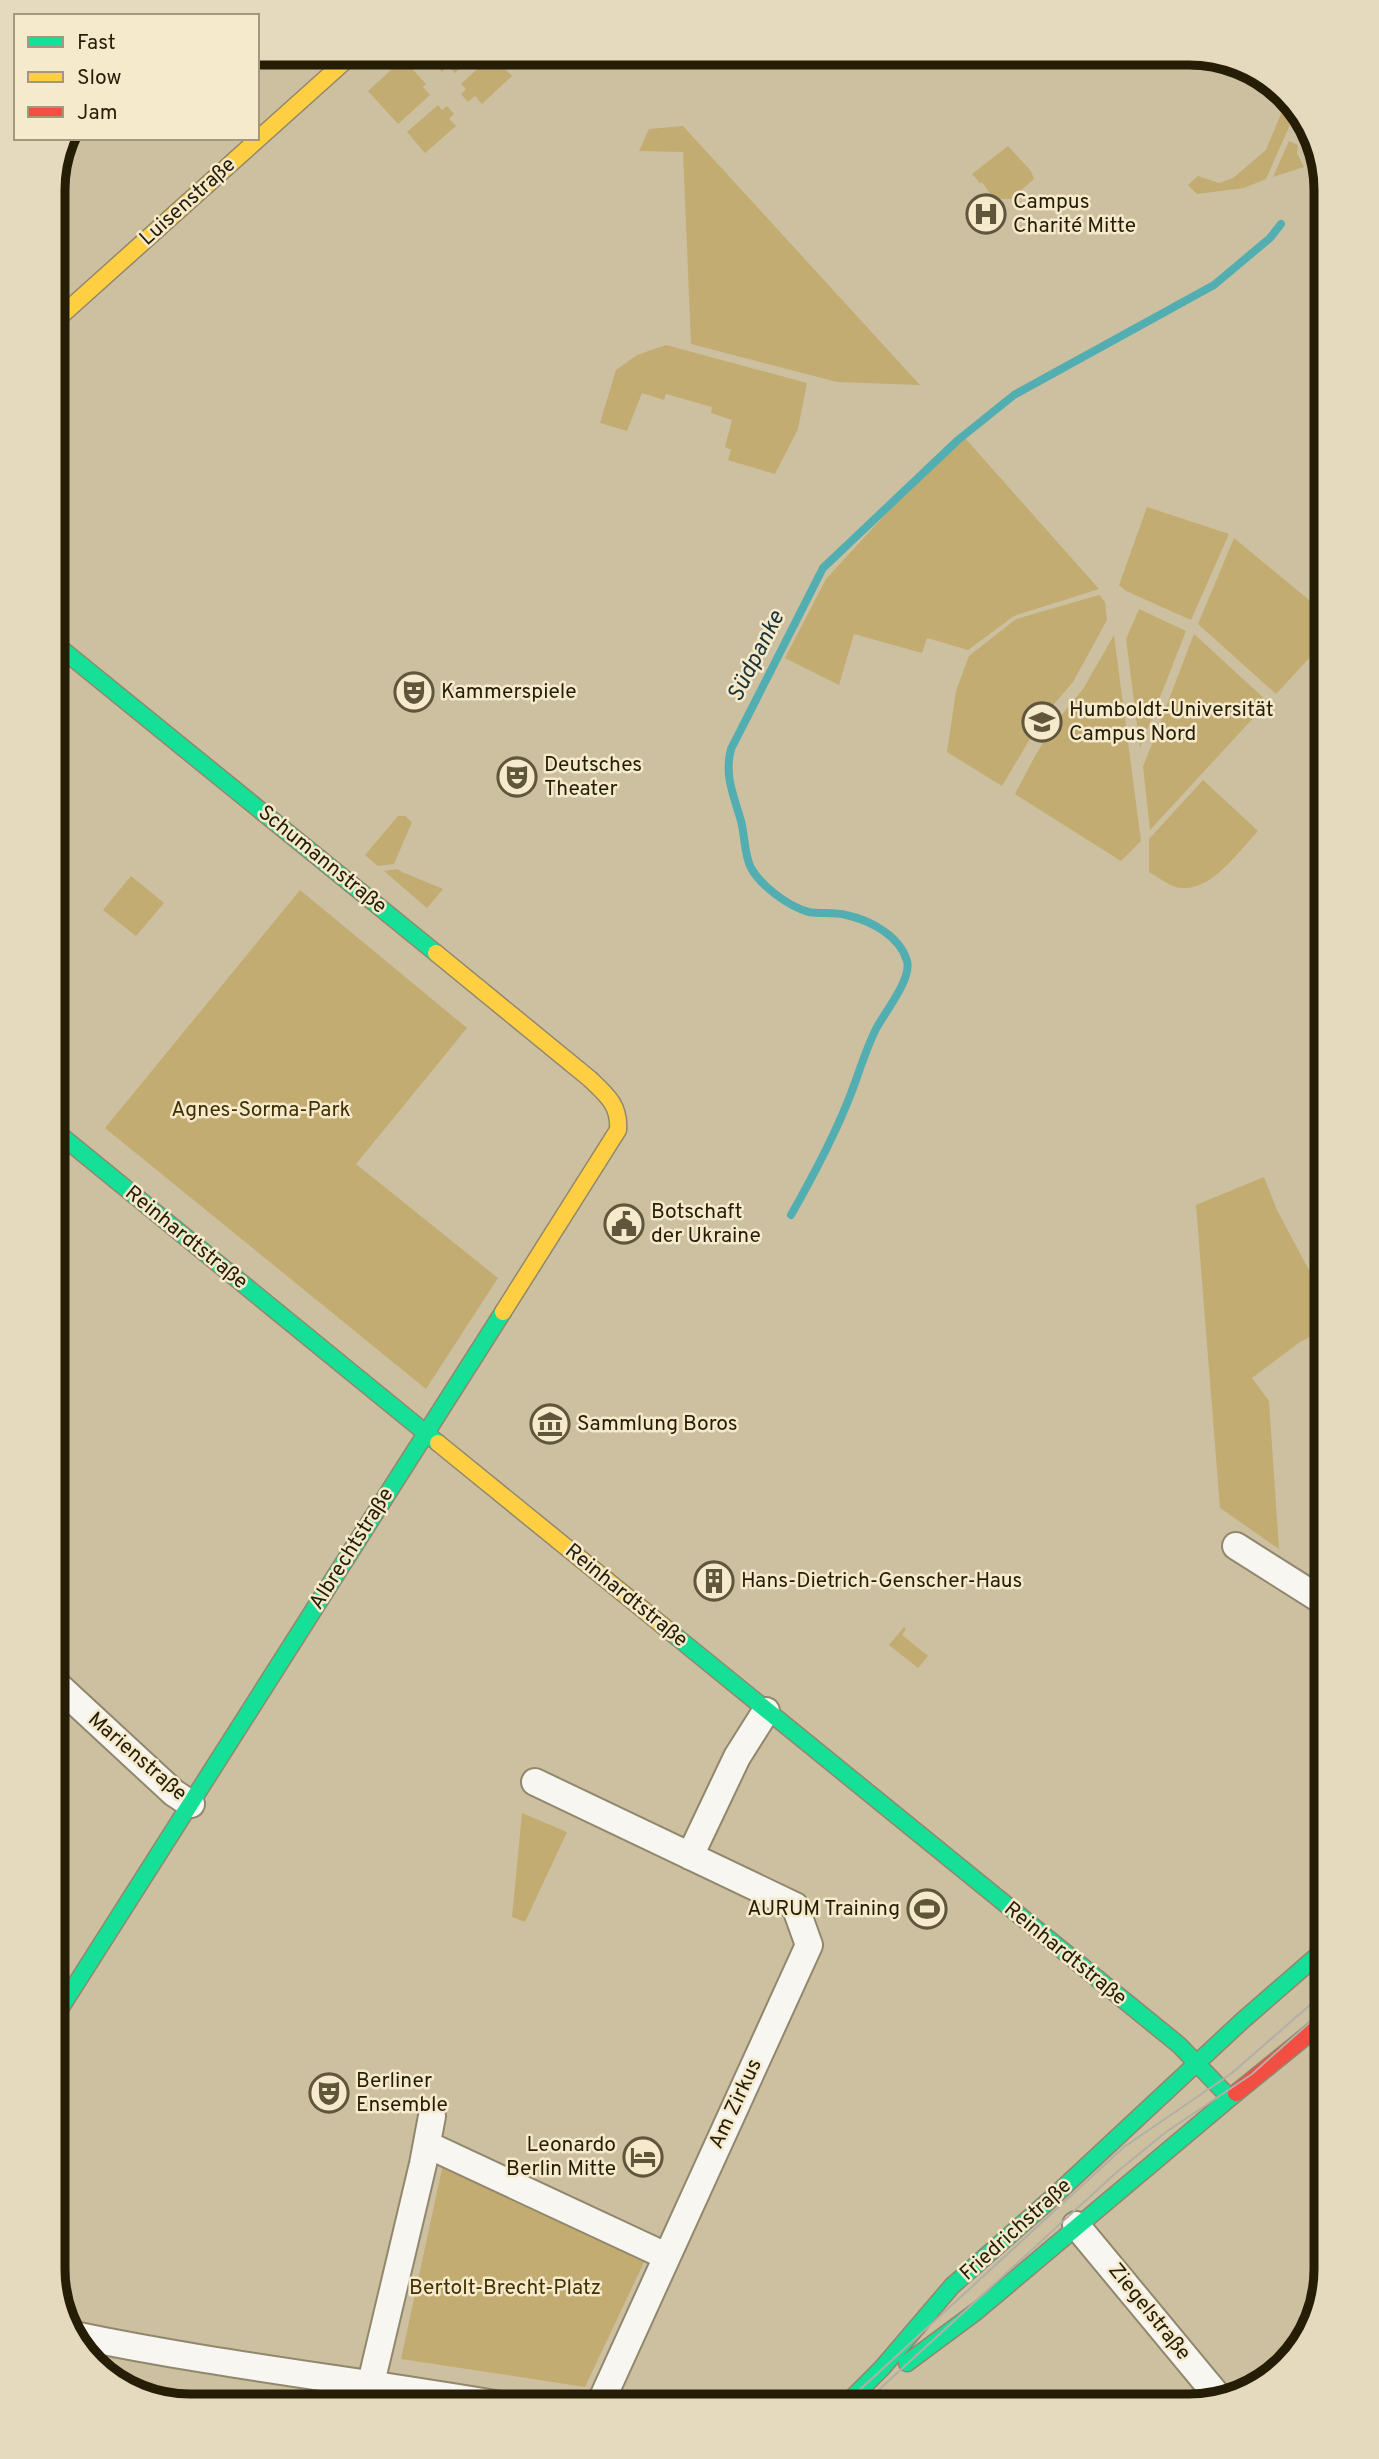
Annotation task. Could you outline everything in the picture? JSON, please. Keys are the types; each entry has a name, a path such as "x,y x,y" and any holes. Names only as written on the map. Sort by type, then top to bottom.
{"street":[{"name":"Luisenstraße","path":"259,138 340,65"},
{"name":"Luisenstraße","path":"65,312 256,140"},
{"name":"Schumannstraße","path":"65,652 590,1079"},
{"name":"Albrechtstraße","path":"65,2000 618,1130 619,1116 611,1099 590,1079"},
{"name":"Reinhardtstraße","path":"65,1139 1179,2045 1198,2064"},
{"path":"1236,1546 1314,1595"},
{"name":"Marienstraße","path":"65,1693 173,1793 191,1804"},
{"path":"690,1856 737,1757 766,1711"},
{"name":"Am Zirkus","path":"535,1782 795,1906 809,1945 604,2394"},
{"name":"Friedrichstraße","path":"856,2394 882,2368 952,2286 1314,1958"},
{"name":"Friedrichstraße","path":"870,2394 977,2311 1229,2097 1314,2030"},
{"path":"1198,2064 1229,2097"},
{"path":"371,2383 428,2145 432,2116"},
{"path":"428,2145 672,2245"},
{"name":"Ziegelstraße","path":"1076,2225 1214,2392"},
{"path":"85,2337 148,2350 436,2394"}],"green space":[{"path":"396,65 409,65 426,84 423,87 430,95 398,124 368,91"},
{"path":"435,65 464,65 455,73 448,66 442,72"},
{"path":"481,65 502,65 512,76 482,104 475,96 468,102 461,94 466,89 461,84"},
{"path":"438,105 442,110 447,106 454,114 449,119 456,126 425,153 407,132"},
{"path":"1283,108 1292,119 1266,179 1244,188 1197,194 1188,185 1198,176 1219,183 1233,178 1266,150"},
{"path":"683,126 920,385 837,382 691,344 683,152 639,151 649,129"},
{"path":"1289,141 1298,145 1297,153 1304,167 1273,177"},
{"path":"1008,146 1031,171 1034,179 1011,199 994,199 982,182 972,174"},
{"path":"666,345 807,383 798,429 775,474 728,460 731,450 725,447 732,420 711,413 712,407 666,394 664,400 642,393 627,431 600,423 616,370 637,355"},
{"path":"965,438 1099,589 1014,616 968,650 927,638 922,653 854,634 839,685 785,658 826,579 893,506"},
{"path":"1147,507 1229,534 1191,620 1126,591 1119,585"},
{"path":"1234,538 1314,604 1314,653 1276,694 1198,624"},
{"path":"1099,595 1105,602 1107,620 1073,682 1043,717 1002,786 947,752 956,691 969,656 1016,619"},
{"path":"1139,609 1186,631 1140,748 1126,639"},
{"path":"1194,634 1268,702 1150,830 1143,767"},
{"path":"1114,635 1141,841 1121,861 1015,794 1056,722 1083,689"},
{"path":"1203,780 1258,831 1231,861 1209,880 1185,888 1173,886 1149,872 1149,839"},
{"path":"398,816 405,816 412,822 394,864 378,866 365,855"},
{"path":"397,869 443,889 427,908 384,871"},
{"path":"131,876 164,903 136,936 103,910"},
{"name":"Agnes-Sorma-Park","path":"300,890 467,1028 356,1164 498,1278 426,1389 105,1128"},
{"path":"1264,1177 1277,1210 1314,1279 1314,1335 1300,1342 1252,1378 1269,1401 1279,1549 1220,1508 1196,1205"},
{"path":"904,1627 906,1629 902,1635 928,1656 918,1668 889,1645"},
{"path":"522,1813 567,1832 525,1922 512,1917"},
{"name":"Bertolt-Brecht-Platz","path":"443,2164 645,2260 585,2387 401,2359"}],"water":[{"path":"144,2386 197,2394 165,2392"}],"waterway":[{"name":"Südpanke","path":"791,1215 835,1130 877,1027 902,985 908,968 898,944 883,930 846,915 814,913 793,906 761,882 747,857 731,786 731,749 823,568 958,440 1014,395 1214,285 1270,238 1281,224"}],"tram line":[{"path":"855,2394 1124,2147 1232,2073 1314,2001"},
{"path":"874,2394 1118,2171 1166,2132 1252,2074 1314,2019"}],"traffic: fast":[{"path":"65,652 436,953"},
{"path":"65,1139 438,1443"},
{"path":"65,2001 503,1312"},
{"path":"673,1634 1179,2045 1229,2097"},
{"path":"856,2394 882,2368 952,2286 1314,1958"},
{"path":"907,2363 977,2311 1236,2093"}],"traffic: slow":[{"path":"259,138 341,65"},
{"path":"65,312 257,140"},
{"path":"436,953 590,1079 607,1096 617,1114 618,1130 503,1312"},
{"path":"438,1443 673,1634"}],"traffic: jam":[{"path":"1236,2093 1314,2030"}],"place":[{"name":"Campus Charité Mitte","path":"986,214"},
{"name":"Kammerspiele","path":"414,692"},
{"name":"Humboldt-Universität Campus Nord","path":"1042,722"},
{"name":"Deutsches Theater","path":"517,777"},
{"name":"Botschaft der Ukraine","path":"624,1224"},
{"name":"Sammlung Boros","path":"550,1424"},
{"name":"Hans-Dietrich-Genscher-Haus","path":"714,1581"},
{"name":"AURUM Training","path":"927,1909"},
{"name":"Berliner Ensemble","path":"329,2093"},
{"name":"Leonardo Berlin Mitte","path":"643,2157"}]}
